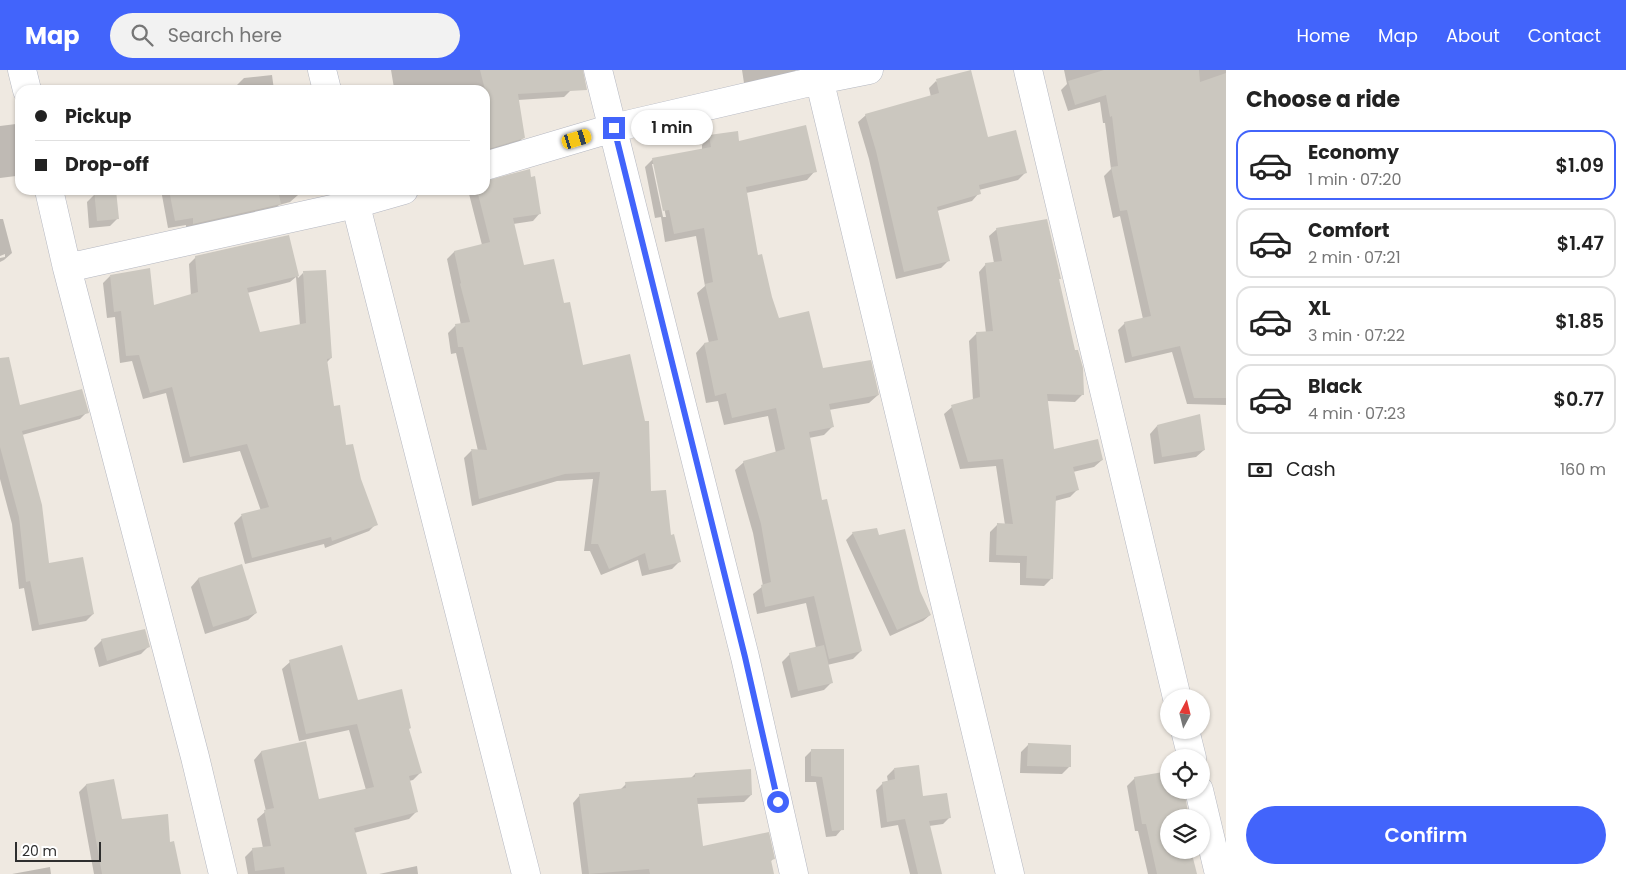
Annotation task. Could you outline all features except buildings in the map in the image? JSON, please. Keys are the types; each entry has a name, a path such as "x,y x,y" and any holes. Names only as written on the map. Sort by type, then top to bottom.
{"street":[{"path":"22,70 26,85"},
{"path":"322,70 326,85"},
{"path":"598,70 745,657 794,874"},
{"path":"490,165 614,128 818,75 870,70"},
{"path":"1028,70 1175,689"},
{"path":"818,75 1010,874"},
{"path":"50,195 67,268 195,757 223,874"},
{"path":"67,268 368,195"},
{"path":"353,197 526,874"},
{"path":"1202,799 1220,874"}],"route":[{"path":"614,128 745,657 778,802"}]}
